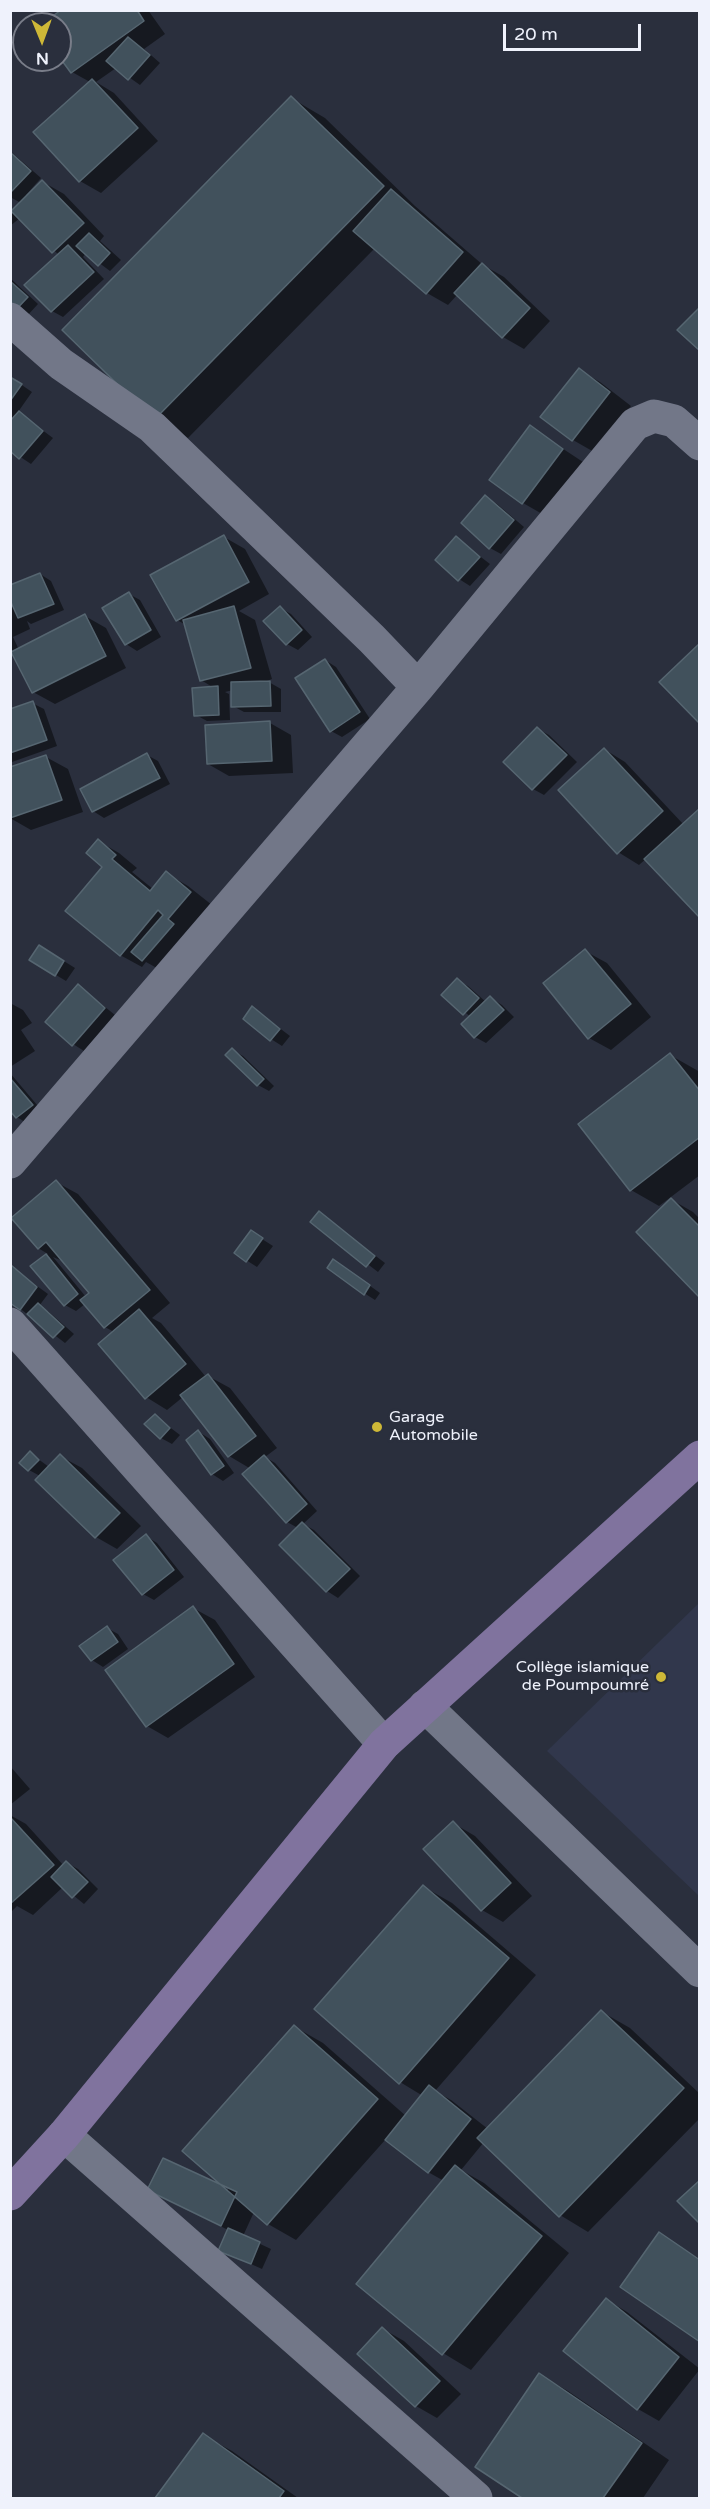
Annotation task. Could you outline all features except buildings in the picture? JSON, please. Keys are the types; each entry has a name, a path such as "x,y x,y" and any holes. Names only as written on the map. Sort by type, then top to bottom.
{"main road":[{"path":"10,2194 64,2135 384,1744 699,1457"}],"street":[{"path":"10,319 61,364 152,427 364,631 417,687"},
{"path":"10,1162 417,687 635,424 654,416 674,421 699,444"},
{"path":"10,1324 384,1744"},
{"path":"425,1706 699,1971"},
{"path":"64,2135 476,2499"}],"shaded area":[{"name":"Collège islamique de Poumpoumré","path":"699,1603 699,1896 547,1751"}],"place":[{"name":"Garage Automobile","path":"377,1427"},
{"name":"Collège islamique de Poumpoumré","path":"661,1677"}]}
